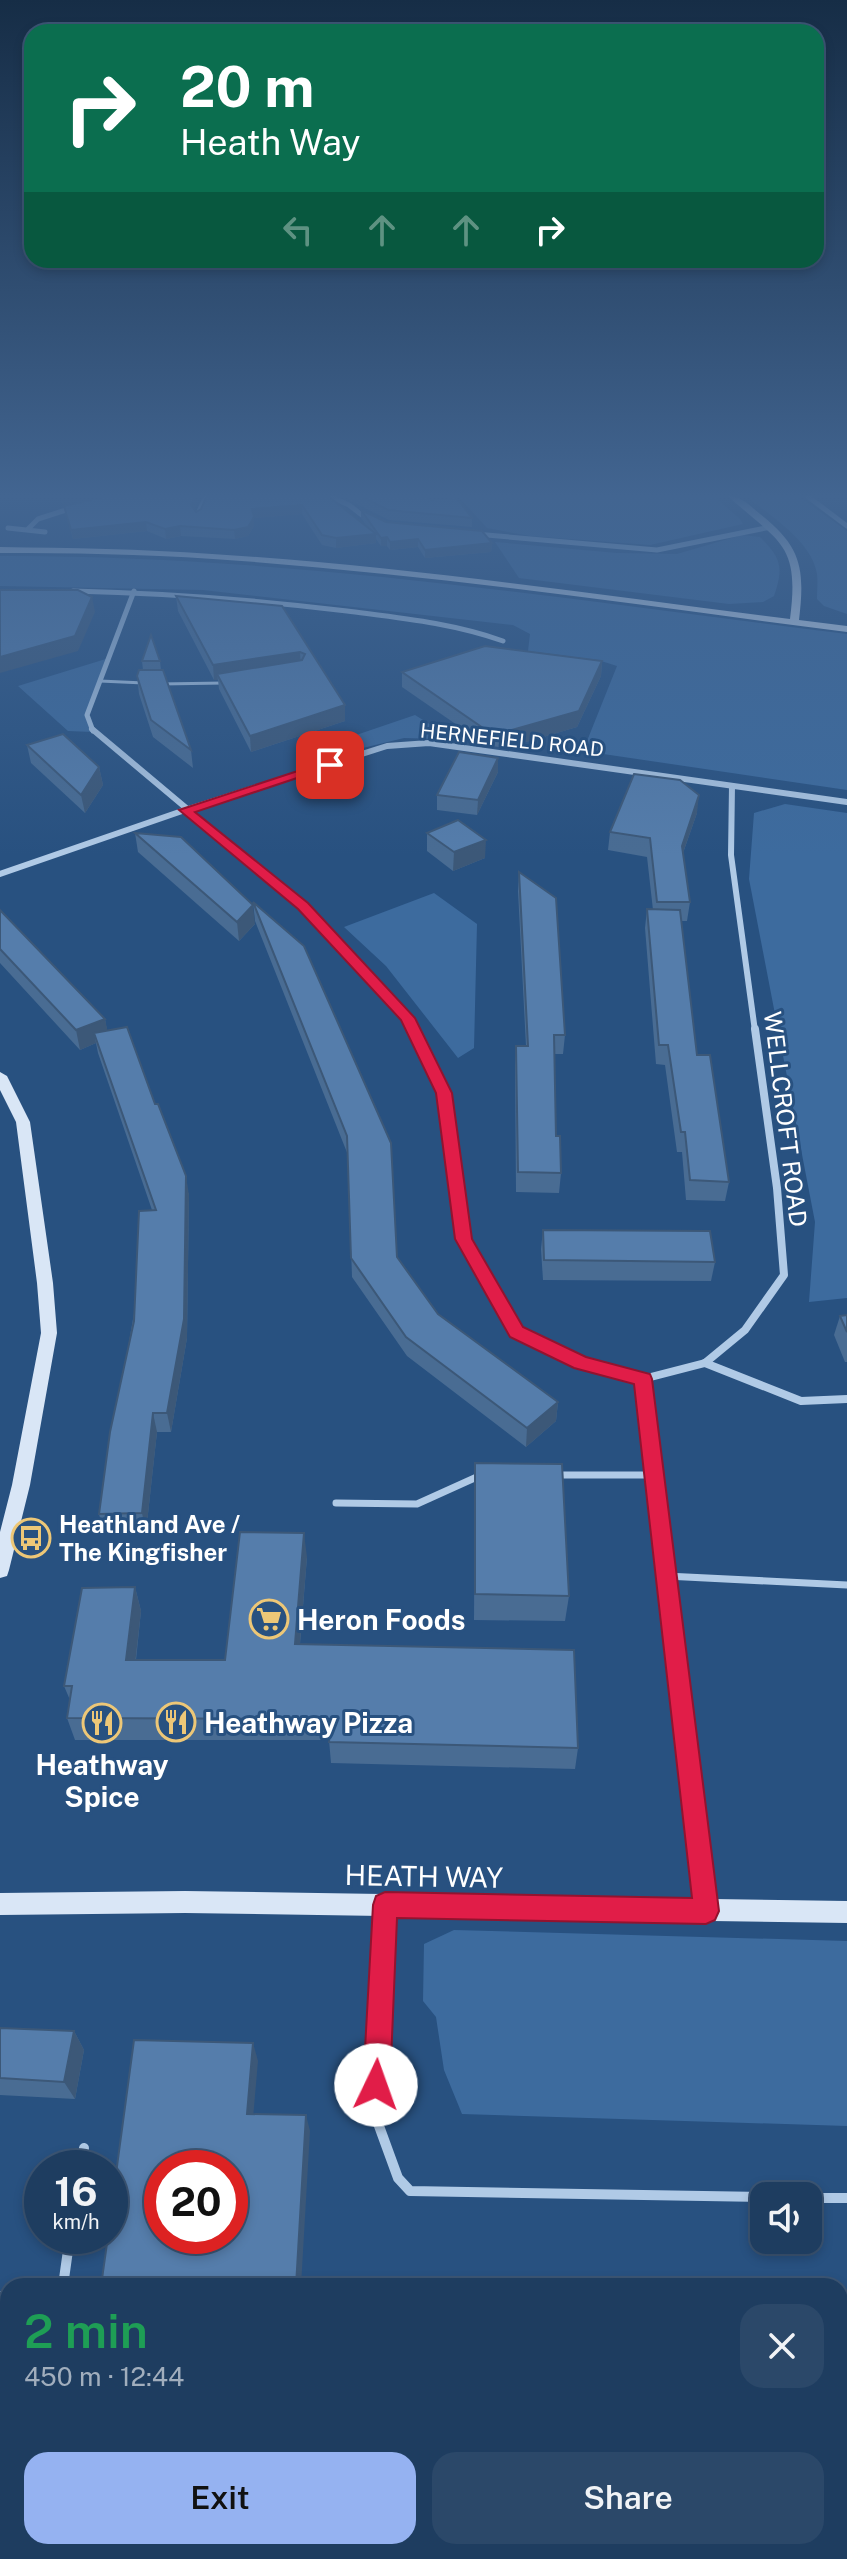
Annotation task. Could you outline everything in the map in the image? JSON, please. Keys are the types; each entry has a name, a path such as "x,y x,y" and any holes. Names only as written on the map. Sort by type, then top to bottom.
{"main road":[{"path":"740,615 847,629"},
{"path":"794,622 795,615"},
{"path":"0,1076 23,1122 49,1333 24,1470 0,1570"},
{"name":"HEATH WAY","path":"0,1904 185,1902 847,1912"}],"street":[{"path":"125,615 87,715 93,732 303,906 408,1018 444,1093 464,1239 516,1332 581,1363 643,1379 706,1911"},
{"path":"382,615 443,623 503,641"},
{"name":"HERNEFIELD ROAD","path":"0,874 185,810 387,746 429,743 847,802"},
{"name":"WELLCROFT ROAD","path":"643,1379 705,1363 745,1330 784,1275 777,1188 731,855 732,786"},
{"path":"705,1363 801,1401 847,1399"}],"lane":[{"path":"100,681 170,685 231,682"},
{"path":"336,1503 417,1504 465,1480 483,1475"},
{"path":"555,1475 654,1475"},
{"path":"666,1576 847,1585"},
{"path":"385,1905 375,2115 398,2178 410,2191 750,2197"},
{"path":"822,2198 847,2198"},
{"path":"64,2278 67,2254"}],"shaded area":[{"path":"428,615 700,615 847,634 847,790 583,751 617,666 598,660 528,651 530,634 513,625"},
{"path":"109,658 87,715 93,732 68,731 18,686"},
{"path":"415,715 447,735 441,739 404,738 334,755 321,747"},
{"path":"785,804 847,813 847,1298 809,1302 815,1222 749,879 754,813"},
{"path":"434,893 477,924 474,1048 458,1058 386,966 344,927"},
{"path":"454,1930 847,1941 847,2126 462,2114 444,2070 436,2017 423,2001 424,1944"}],"building":[{"path":"0,615 84,615 75,636 0,657"},
{"path":"186,615 288,615 345,705 250,736 217,674 302,660 305,654 300,652 213,665"},
{"path":"151,635 160,661 142,661"},
{"path":"485,646 602,661 579,711 505,732 486,730 402,672"},
{"path":"139,670 163,670 191,750 151,720 137,676"},
{"path":"63,734 99,767 81,795 27,745"},
{"path":"459,752 498,758 478,800 437,795"},
{"path":"634,774 680,780 699,795 682,846 690,902 657,902 650,838 610,832"},
{"path":"458,820 486,840 454,852 427,833"},
{"path":"135,833 181,837 253,905 237,922"},
{"path":"519,872 556,898 565,1035 554,1035 556,1136 560,1136 561,1173 518,1172 516,1046 528,1046"},
{"path":"253,902 304,946 391,1143 397,1257 438,1314 558,1402 527,1428 406,1337 351,1258 347,1136"},
{"path":"647,909 680,910 697,1055 710,1055 729,1182 690,1180 685,1132 681,1132 668,1045 659,1045"},
{"path":"0,910 105,1019 76,1030 0,949"},
{"path":"127,1027 186,1176 184,1319 167,1413 153,1413 142,1513 99,1514 110,1432 134,1321 139,1211 156,1210 94,1033"},
{"path":"543,1230 710,1231 715,1262 544,1260"},
{"path":"847,1315 847,1332 840,1316"},
{"path":"475,1463 562,1464 569,1596 475,1594"},
{"path":"240,1532 304,1533 295,1644 574,1650 578,1748 329,1742 331,1719 67,1718 72,1686 64,1686 82,1588 135,1587 126,1660 225,1660"},
{"path":"0,2028 74,2031 64,2082 0,2078"},
{"path":"134,2040 253,2043 247,2114 306,2115 296,2278 102,2278 105,2254 128,2254 128,2150 119,2150"}],"place":[{"name":"Heathland Ave / The Kingfisher","path":"31,1538"},
{"name":"Heron Foods","path":"269,1619"},
{"name":"Heathway Pizza","path":"176,1722"},
{"name":"Heathway Spice","path":"102,1723"}],"route":[{"path":"330,765 185,810 303,906 408,1018 444,1093 464,1239 516,1332 581,1363 643,1379 706,1911 385,1905 376,2085"}]}
